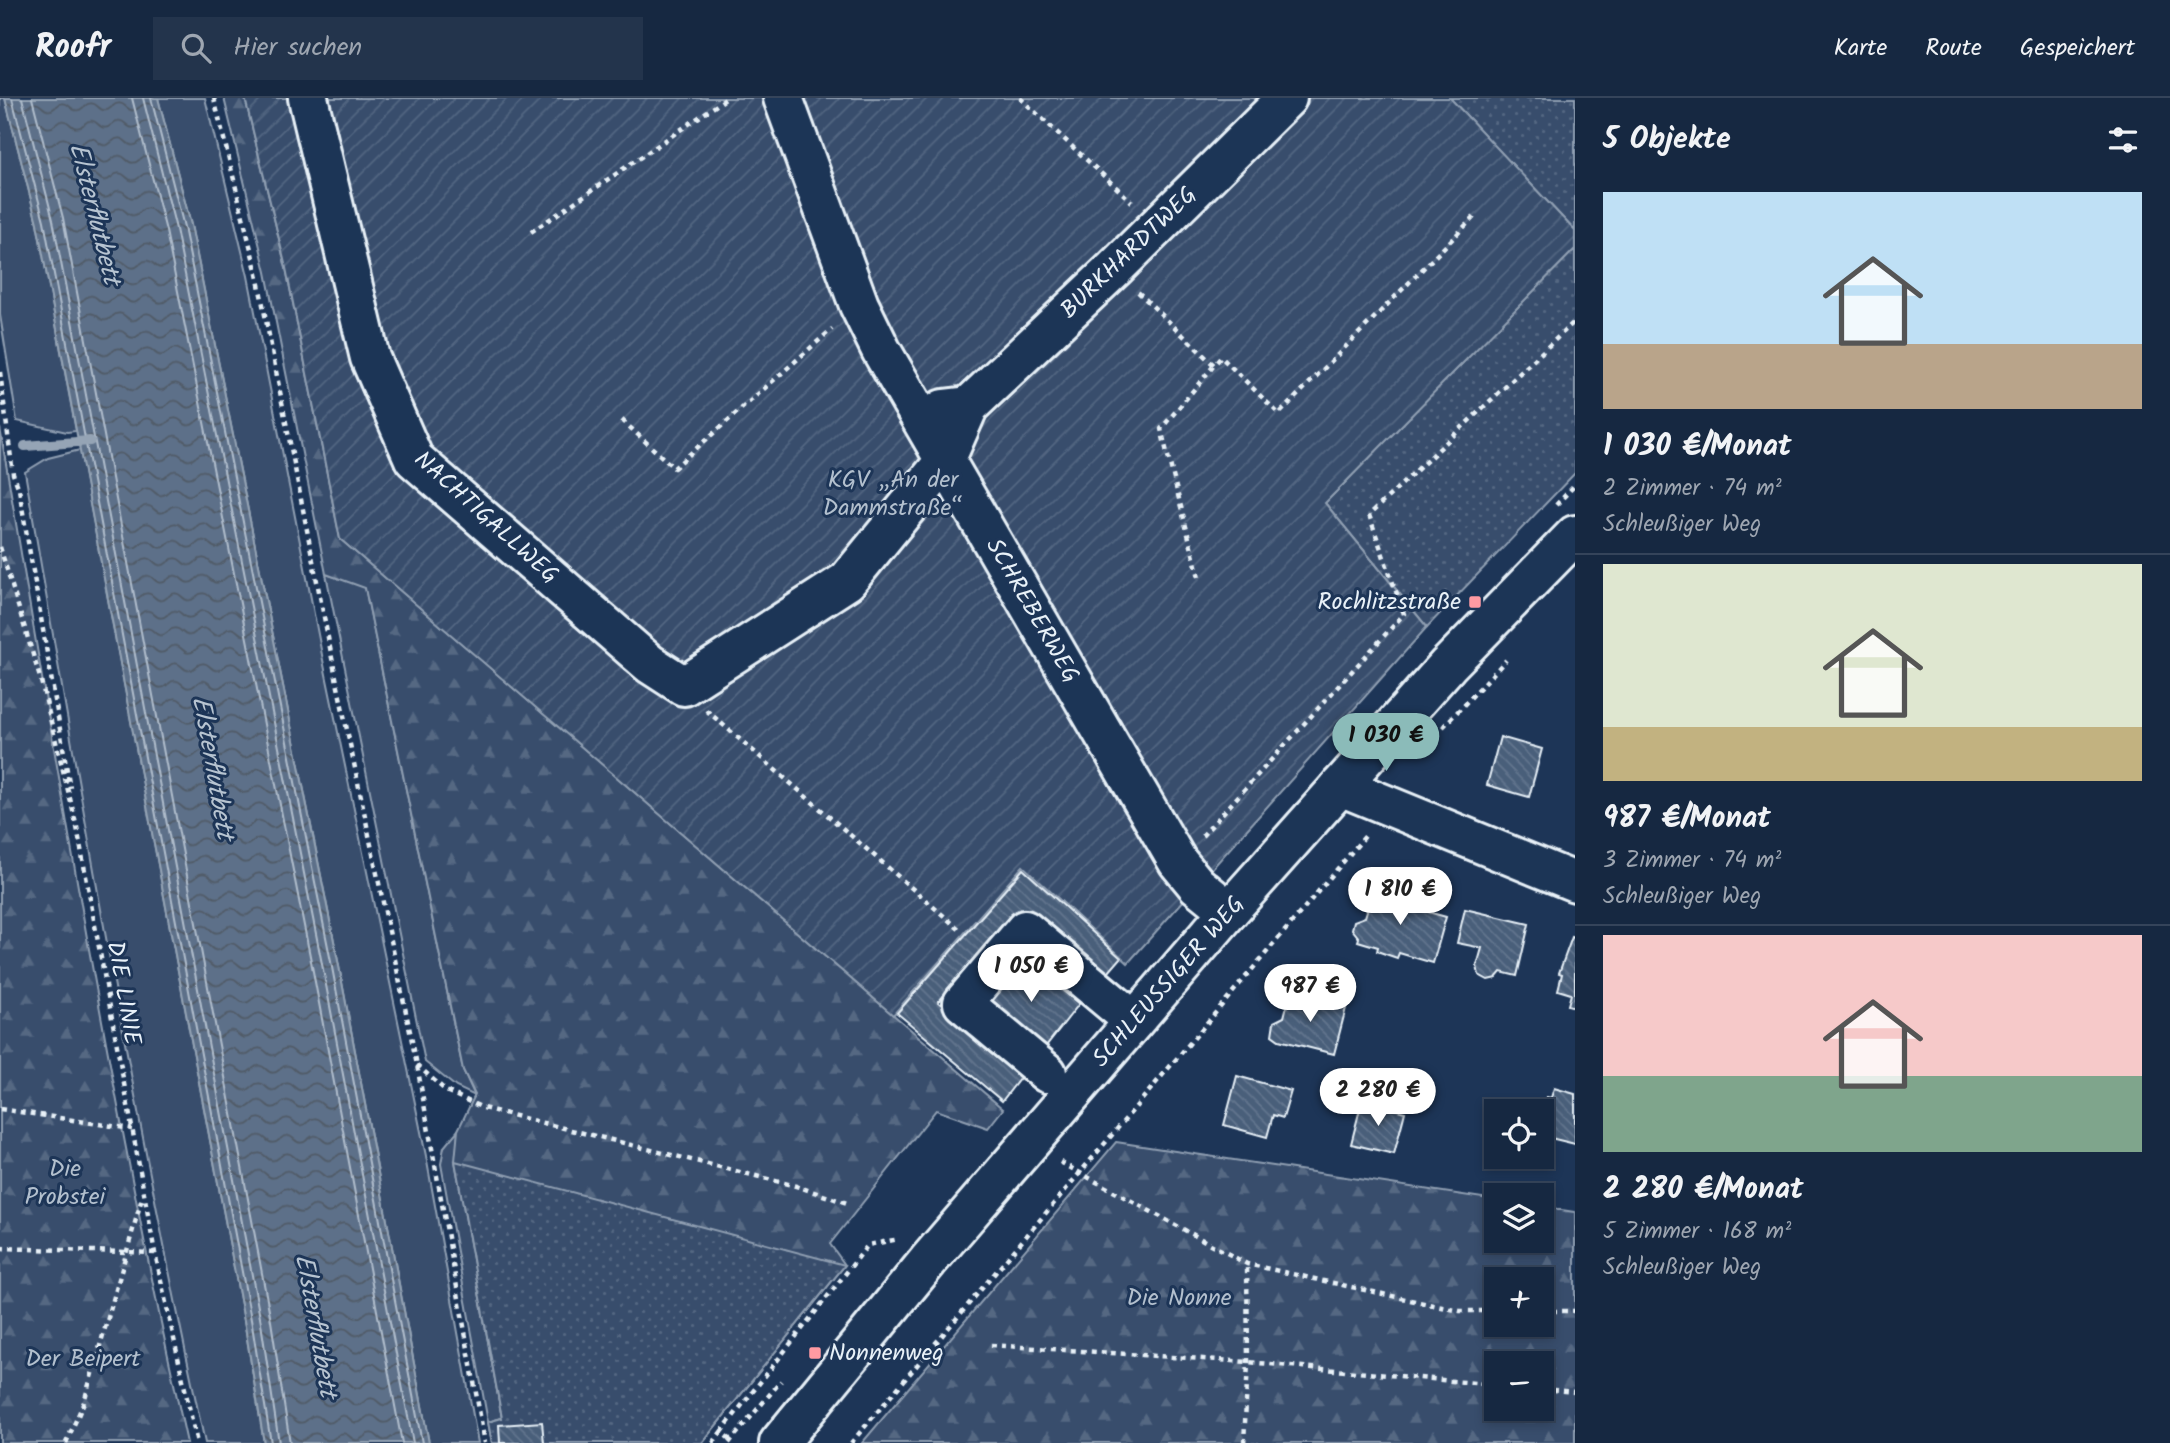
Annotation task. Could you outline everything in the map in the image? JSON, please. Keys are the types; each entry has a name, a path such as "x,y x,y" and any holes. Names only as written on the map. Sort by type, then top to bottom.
{"main road":[{"name":"NACHTIGALLWEG","path":"308,98 369,358 414,459 650,664 684,687"},
{"name":"SCHREBERWEG","path":"783,98 859,305 881,350 920,412 945,461 1178,862 1197,885 1229,911"},
{"name":"BURKHARDTWEG","path":"684,687 847,581 945,461 969,406 1114,269 1287,98"},
{"path":"920,412 969,406"},
{"name":"SCHLEUSSIGER WEG","path":"779,1443 928,1261 1229,911 1448,665 1575,536"},
{"path":"1340,786 1571,881"},
{"path":"1047,1073 963,1003 1025,930 1134,1021"}],"path":[{"path":"214,98 257,274 337,686 416,1065 485,1443"},
{"path":"531,232 727,98"},
{"path":"1020,98 1158,226"},
{"path":"1199,577 1161,429 1221,358 1279,414 1476,215"},
{"path":"1114,269 1214,365"},
{"path":"622,419 674,468 859,305"},
{"path":"1178,862 1404,614 1369,515 1575,321"},
{"path":"0,372 13,474 19,489 76,827"},
{"name":"DIE LINIE","path":"0,547 41,681 76,827 143,1194 85,1402 66,1443"},
{"path":"1441,729 1508,657"},
{"path":"684,687 709,713 959,929"},
{"path":"851,1443 1389,807"},
{"path":"416,1065 446,1091 483,1108 796,1186 850,1204"},
{"path":"0,1109 132,1129"},
{"path":"1060,1163 1247,1264 1460,1311 1484,1311"},
{"path":"143,1194 197,1443"},
{"path":"713,1443 869,1245 899,1239"},
{"path":"0,1248 155,1253"},
{"path":"1244,1443 1248,1362 1247,1264"},
{"path":"1554,1311 1575,1311"},
{"path":"991,1345 1248,1362 1484,1384"},
{"path":"1554,1390 1575,1392"},
{"path":"722,1432 731,1440"}],"green space":[{"path":"0,98 5,98 37,223 76,431 67,432 17,421 0,315"},
{"path":"158,98 205,98 248,276 323,660 426,1156 478,1443 429,1443 338,961 191,225"},
{"path":"224,98 245,98 286,268 340,539 1003,1109 988,1128 936,1110 830,1244 845,1265 702,1443 492,1443 488,1422 502,1418 455,1161 458,1130 475,1095 463,1070 365,588 326,574 266,272"},
{"name":"KGV „An der Dammstraße“","path":"245,98 1450,98 1575,231 1575,249 1325,503 1427,627 1128,963 1023,866 893,1015 340,539 286,268"},
{"path":"1450,98 1575,98 1575,231"},
{"path":"1575,249 1575,473 1427,627 1325,503"},
{"name":"Die Probstei","path":"0,428 110,1064 187,1443 0,1443"},
{"path":"80,450 245,1326 264,1443 205,1443 132,1080 25,472 48,458"},
{"path":"326,574 365,587 463,1070 475,1096 456,1087 425,1062"},
{"path":"458,1130 456,1161 502,1418 488,1422 441,1164 444,1147"},
{"name":"Die Nonne","path":"1116,1142 1484,1198 1484,1253 1554,1253 1554,1209 1575,1212 1575,1443 862,1443"},
{"path":"455,1161 845,1265 702,1443 492,1443 488,1422 502,1418"}],"water":[{"name":"Elsterflutbett","path":"5,98 158,98 191,225 338,961 429,1443 264,1443 245,1326 37,223"}],"building":[{"path":"1500,737 1542,749 1529,797 1487,785"},
{"path":"1023,869 1121,958 1102,980 1024,909 938,1002 1023,1074 1002,1101 897,1013"},
{"path":"1394,887 1418,895 1414,908 1446,917 1433,963 1399,953 1397,958 1377,951 1378,947 1358,941 1359,938 1352,929 1354,921 1365,917 1372,895 1390,901"},
{"path":"1465,909 1529,924 1517,976 1501,972 1496,978 1488,980 1479,975 1477,966 1482,948 1457,943"},
{"path":"1572,937 1575,938 1575,1007 1568,1005 1571,994 1558,990 1562,974 1559,973"},
{"path":"1021,957 1079,1004 1042,1051 982,1004"},
{"path":"1290,994 1346,1008 1334,1054 1279,1040 1272,1035 1274,1022 1284,1017"},
{"path":"1237,1076 1291,1091 1283,1118 1273,1115 1267,1137 1224,1125"},
{"path":"1554,1088 1575,1094 1575,1144 1554,1139 1554,1099 1546,1099 1551,1098"},
{"path":"1362,1101 1405,1112 1394,1154 1351,1144"},
{"path":"542,1422 544,1443 500,1443 499,1425"}],"waterway":[{"path":"25,446 90,441"}],"place":[{"name":"Rochlitzstraße","path":"1475,602"},
{"name":"Nonnenweg","path":"815,1353"}],"park label":[{"name":"Der Beipert","path":"83,1359"}]}
